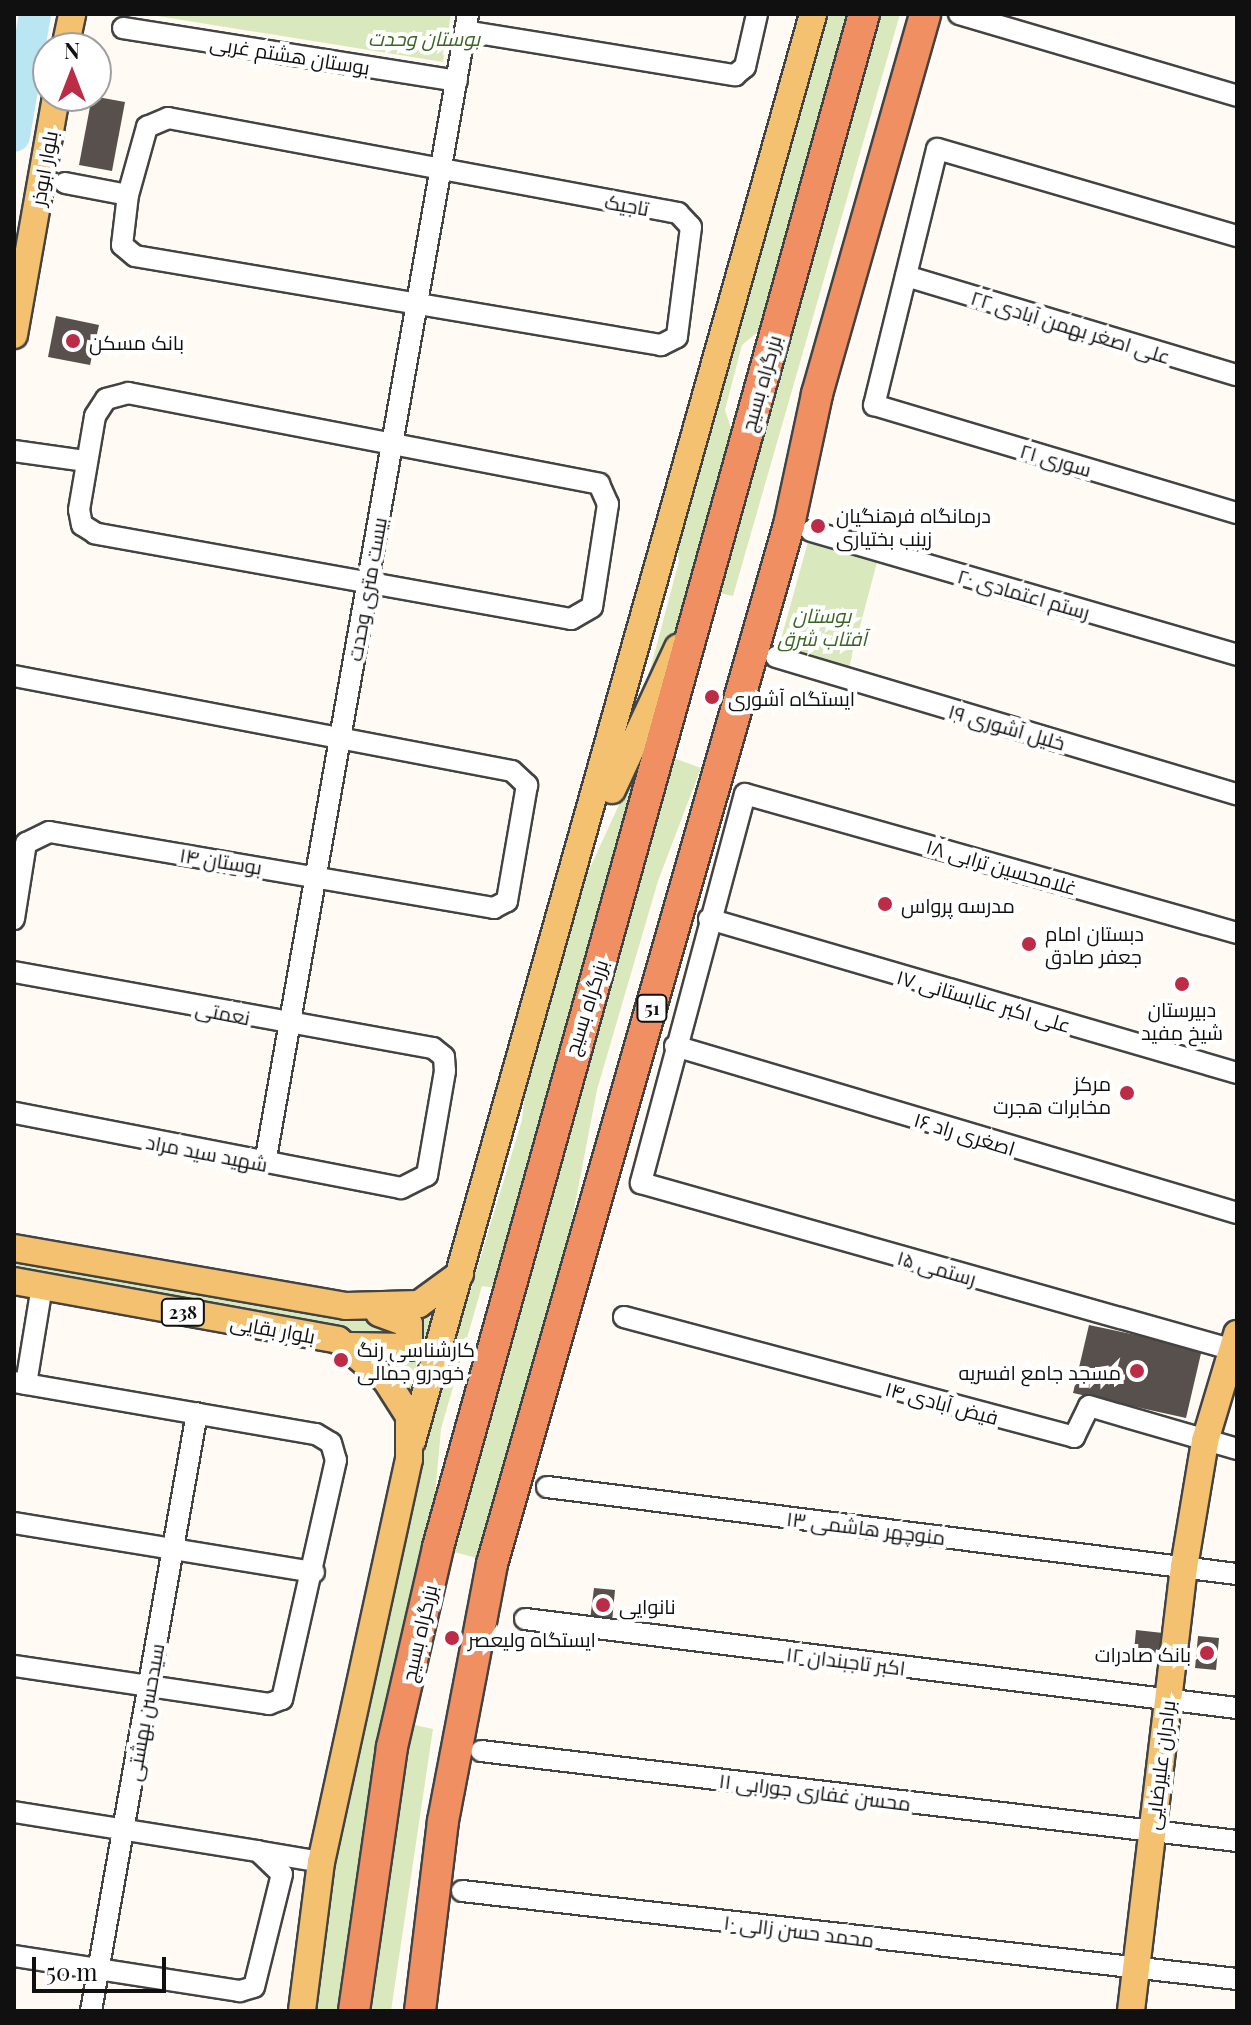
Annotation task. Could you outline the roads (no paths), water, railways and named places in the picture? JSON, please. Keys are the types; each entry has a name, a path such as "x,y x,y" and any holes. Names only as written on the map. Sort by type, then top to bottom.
{"highway":[{"name":"بزرگراه بسیج","path":"354,2011 392,1747 438,1547 695,613 864,14"},
{"name":"51","path":"420,2011 443,1821 492,1564 789,525 817,394 925,14"}],"main road":[{"path":"302,2011 321,1862 410,1450 580,856 813,14"},
{"name":"بلوار ابوذر","path":"14,335 53,112"},
{"path":"580,856 695,613"},
{"name":"بلوار بقایی","path":"14,1248 346,1306 399,1319 413,1330 409,1347 397,1352 351,1346 14,1281"},
{"name":"بلوار بقایی","path":"346,1306 419,1304 462,1272"},
{"name":"برادران علیرضایی","path":"1131,2011 1150,1831 1184,1567 1205,1441 1236,1345"},
{"path":"351,1346 403,1403 410,1450"}],"street":[{"path":"467,22 741,73 757,14"},
{"path":"959,14 1237,96"},
{"name":"بیست متری وحدت","path":"265,1163 467,22"},
{"name":"بوستان هشتم غربی","path":"123,28 457,81"},
{"path":"417,305 135,256 122,245 121,230 147,127 168,118 439,171"},
{"path":"906,276 937,149 1237,236"},
{"name":"تاجیک","path":"417,305 671,343 687,218 439,171"},
{"path":"65,183 128,195"},
{"name":"علی اصغر بهمن آبادی ۲۲","path":"906,276 1237,375"},
{"name":"سوری ۲۱","path":"906,276 874,405 1237,513"},
{"path":"128,393 390,447 607,491 585,617 368,584 95,533 82,525 79,510 95,416 106,399 128,393"},
{"path":"14,451 86,461"},
{"name":"رستم اعتمادی ۲۰","path":"811,531 1237,655"},
{"name":"خلیل آشوری ۱۹","path":"776,657 1237,794"},
{"path":"14,676 340,738"},
{"name":"بوستان ۱۴","path":"14,919 26,843 49,832 316,875 494,908 507,901 527,785 521,774 340,738"},
{"name":"غلامحسین ترابی ۱۸","path":"709,919 745,794 1237,933"},
{"path":"684,1049 709,919"},
{"name":"علی اکبر عنابستانی ۱۷","path":"709,919 1237,1073"},
{"name":"نعمتی","path":"14,972 433,1048 444,1057 445,1071 427,1175 401,1188"},
{"name":"رستمی ۱۵","path":"684,1049 641,1183 1236,1345"},
{"name":"اصغری راد ۱۶","path":"684,1049 1237,1213"},
{"name":"شهید سید مراد","path":"14,1113 401,1188"},
{"path":"14,1666 269,1704 282,1699 314,1572 336,1460 331,1443 197,1413 20,1383 42,1286"},
{"name":"فیض آبادی ۱۴","path":"624,1317 1074,1437 1089,1406 1237,1449"},
{"name":"سیدحسن بهشتی","path":"91,2011 197,1413"},
{"name":"منوچهر هاشمی ۱۳","path":"547,1487 1237,1574"},
{"path":"14,1523 314,1572"},
{"name":"اکبر تاجبندان ۱۲","path":"525,1619 1237,1708"},
{"name":"محسن غفاری جورابی ۱۱","path":"481,1751 1237,1841"},
{"path":"14,1812 321,1862"},
{"path":"14,1956 240,1991 254,1987 261,1973 282,1874 258,1851"},
{"name":"محمد حسن زالی ۱۰","path":"462,1891 1237,1979"}],"waterway":[{"path":"14,136 35,14"}],"place":[{"name":"بانک مسکن","path":"73,341"},
{"name":"درمانگاه فرهنگیان زینب بختیاری","path":"818,526"},
{"name":"ایستگاه آشوری","path":"712,697"},
{"name":"مدرسه پرواس","path":"885,904"},
{"name":"دبستان امام جعفر صادق","path":"1029,944"},
{"name":"دبیرستان شیخ مفید","path":"1182,984"},
{"name":"مرکز مخابرات هجرت","path":"1127,1093"},
{"name":"کارشناسی رنگ خودرو جمالی","path":"341,1360"},
{"name":"مسجد جامع افسریه","path":"1137,1371"},
{"name":"نانوایی","path":"603,1605"},
{"name":"ایستگاه ولیعصر","path":"452,1638"},
{"name":"بانک صادرات","path":"1207,1653"}],"park label":[{"name":"بوستان وحدت","path":"424,37"},
{"name":"بوستان آفتاب شرق","path":"822,626"}]}
